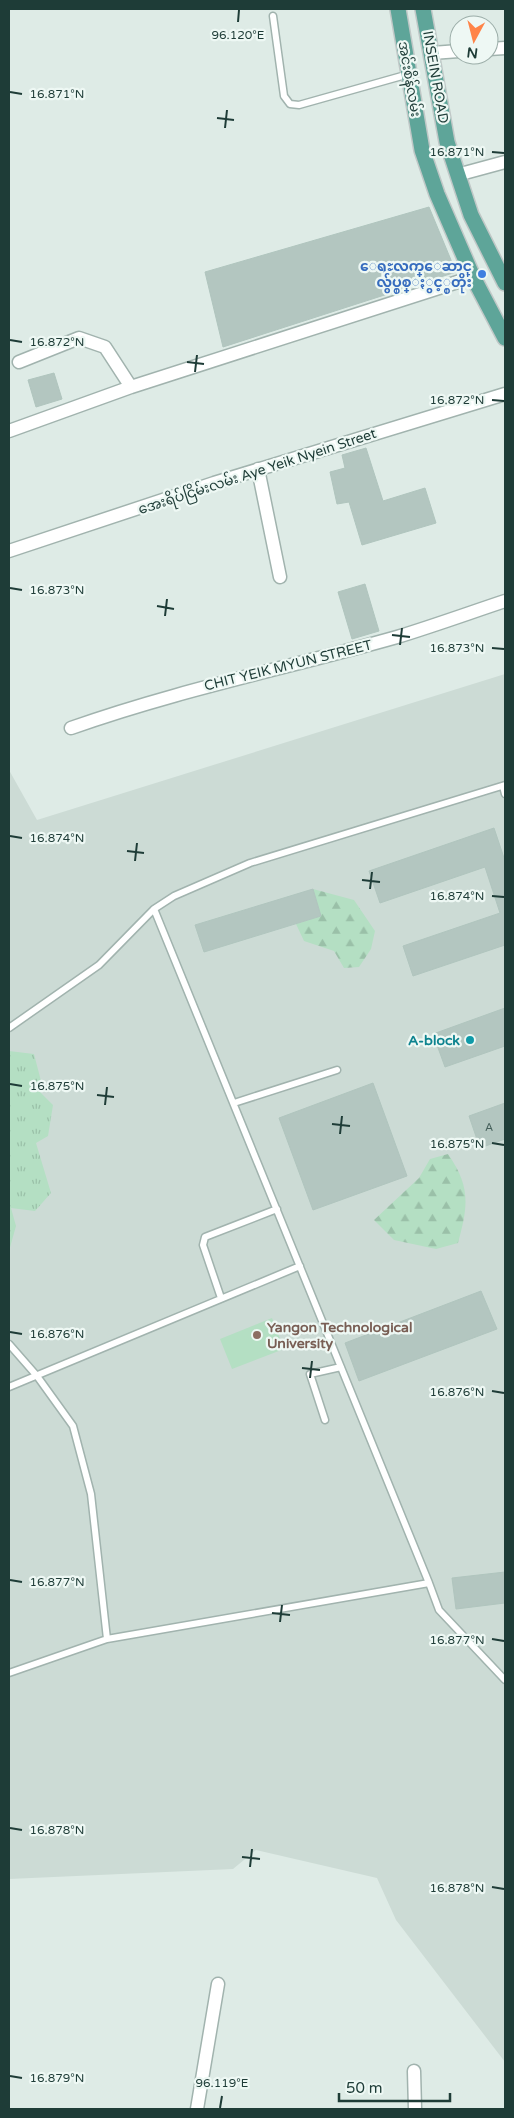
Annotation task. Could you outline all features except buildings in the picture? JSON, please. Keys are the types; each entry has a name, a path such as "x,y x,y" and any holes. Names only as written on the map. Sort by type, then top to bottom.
{"main road":[{"name":"အင်းစိန်လမ်း","path":"398,9 422,150"},
{"name":"INSEIN ROAD","path":"423,9 447,142 471,215 505,283"},
{"path":"447,142 422,150 437,194 473,277 505,338"}],"street":[{"path":"423,9 429,9"},
{"path":"432,53 449,52"},
{"path":"457,175 505,162"},
{"path":"9,431 132,387 473,277"},
{"path":"19,362 79,338 105,347 132,387"},
{"name":"အေးရိပ်ငြိမ်းလမ်း Aye Yeik Nyein Street","path":"9,551 258,469 505,394"},
{"path":"258,469 280,577"},
{"name":"CHIT YEIK MYUN STREET","path":"71,728 125,709 201,687 397,637 505,601"},
{"path":"197,2109 218,1984"},
{"path":"414,2071 415,2109"}],"lane":[{"path":"272,16 284,96 290,104 299,106 409,74"},
{"path":"9,1028 99,965 154,909 174,896 250,863 504,786 505,794"},
{"path":"154,909 429,1583 438,1610 505,1680"},
{"path":"234,1103 336,1070"},
{"path":"221,1298 203,1245 205,1237 277,1209"},
{"path":"9,1388 300,1266"},
{"path":"9,1344 37,1376 73,1426 91,1494 107,1639"},
{"path":"325,1420 310,1374 341,1367"},
{"path":"9,1673 107,1639 429,1583"}],"shaded area":[{"name":"Yangon Technological University","path":"505,674 505,2062 396,1920 377,1878 256,1850 233,1869 9,1879 9,770 37,820"}],"green space":[{"path":"313,889 354,900 375,931 371,949 359,967 344,968 334,951 304,941 296,924 321,916"},
{"path":"9,1051 34,1054 41,1081 38,1090 53,1105 48,1136 36,1143 51,1193 35,1211 11,1208 16,1226 9,1251"},
{"path":"448,1154 461,1177 464,1187 464,1218 458,1243 436,1249 394,1240 374,1220 419,1178 430,1159"},
{"path":"272,1318 284,1349 232,1369 220,1339"}],"place":[{"name":"ေရႊလက္ေဆာင္ လ်ွပ္စစ္ႏွင့္စတိုး","path":"482,274"},
{"name":"A-block","path":"470,1040"},
{"name":"Yangon Technological University","path":"257,1335"}]}
